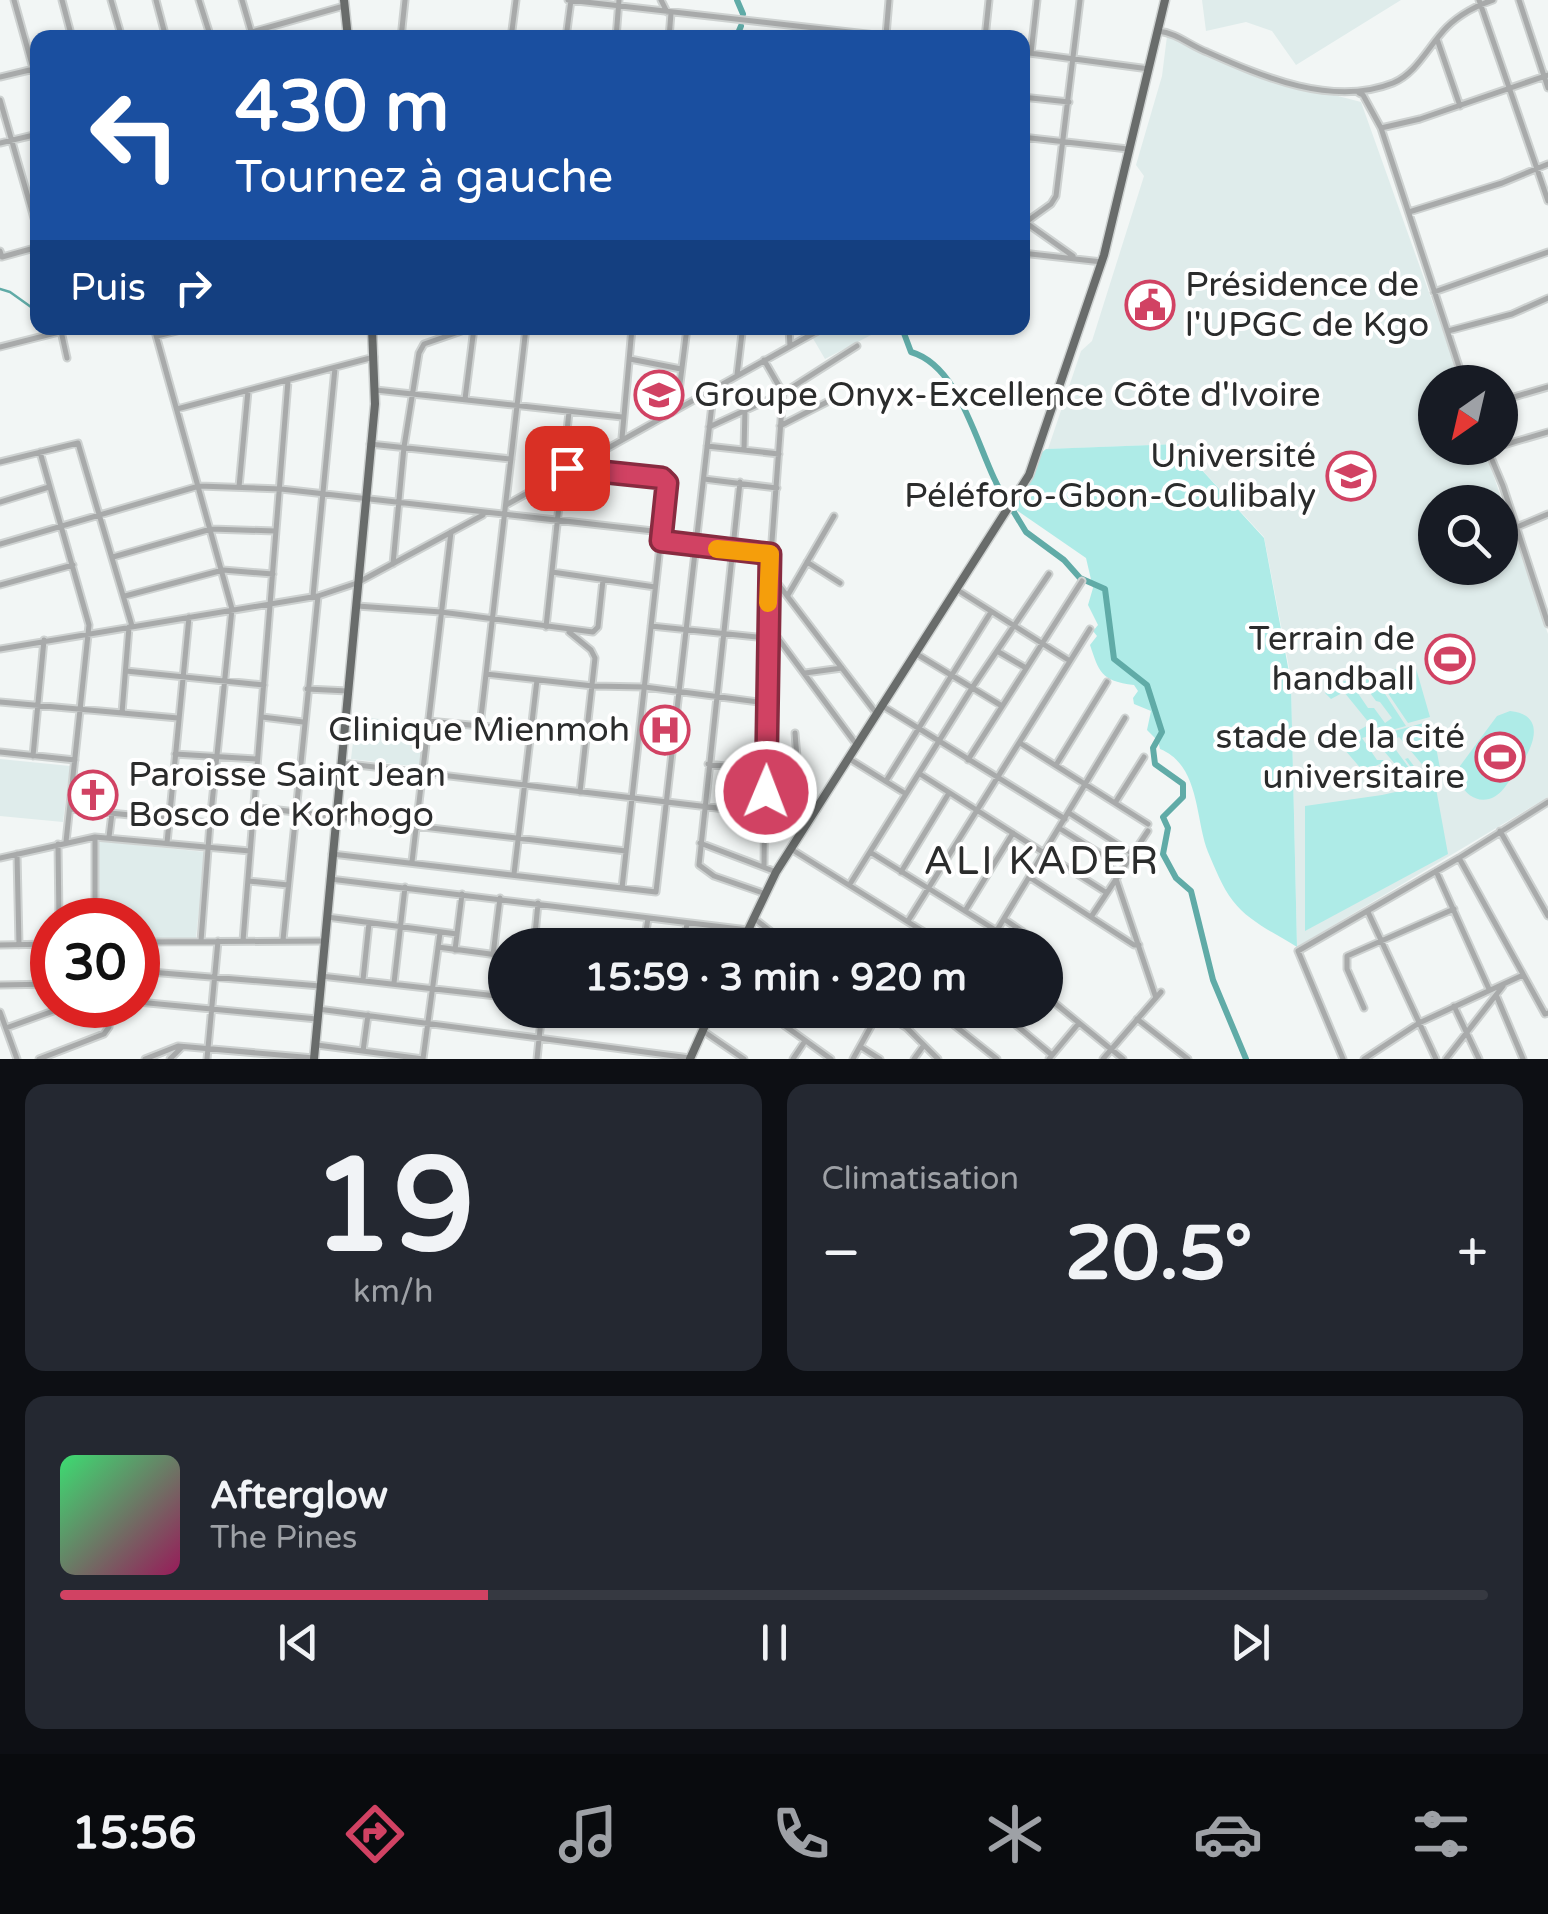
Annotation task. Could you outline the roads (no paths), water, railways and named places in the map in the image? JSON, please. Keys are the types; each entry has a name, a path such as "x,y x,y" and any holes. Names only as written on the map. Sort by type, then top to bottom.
{"main road":[{"path":"749,928 806,819 1028,475 1102,262 1165,0"},
{"path":"344,3 347,30"},
{"path":"314,1058 376,390 372,335"},
{"path":"690,1058 704,1028"}],"street":[{"path":"14,0 30,52"},
{"path":"62,0 70,30"},
{"path":"112,0 120,30"},
{"path":"156,0 164,30"},
{"path":"199,0 208,30"},
{"path":"242,0 251,30"},
{"path":"403,30 405,0"},
{"path":"512,30 516,0"},
{"path":"567,30 570,0 829,30"},
{"path":"661,0 669,13 669,30"},
{"path":"886,30 889,0"},
{"path":"986,30 989,0"},
{"path":"1036,0 1032,53 1150,69"},
{"path":"1030,217 1055,200 1080,0"},
{"path":"1158,30 1173,33 1204,51 1258,73 1337,94 1359,92 1400,79 1448,26 1480,2 1493,0"},
{"path":"1519,0 1548,88"},
{"path":"1480,2 1548,201"},
{"path":"266,30 344,3"},
{"path":"616,30 618,3"},
{"path":"1437,39 1460,106"},
{"path":"0,77 30,69"},
{"path":"1381,128 1546,76"},
{"path":"1359,92 1381,128 1459,365"},
{"path":"1030,98 1069,102"},
{"path":"0,100 30,204"},
{"path":"0,144 30,136"},
{"path":"1030,138 1131,150"},
{"path":"1408,212 1548,164"},
{"path":"1030,225 1077,259"},
{"path":"0,252 2,258 30,249"},
{"path":"1434,292 1548,252"},
{"path":"1030,254 1102,262"},
{"path":"1448,331 1512,314 1548,298"},
{"path":"0,347 45,335"},
{"path":"67,358 68,335"},
{"path":"160,335 156,336 232,610 201,941"},
{"path":"392,565 419,352 424,344 451,335"},
{"path":"466,399 471,335"},
{"path":"480,726 525,335"},
{"path":"622,438 631,335"},
{"path":"676,407 686,335"},
{"path":"737,374 742,335"},
{"path":"789,335 790,346"},
{"path":"506,505 810,335"},
{"path":"709,428 782,393 858,346"},
{"path":"177,409 374,357"},
{"path":"629,358 681,369"},
{"path":"764,360 782,393 766,622 764,866"},
{"path":"283,940 334,368"},
{"path":"243,940 288,381"},
{"path":"1518,395 1548,386"},
{"path":"332,854 656,892 714,387"},
{"path":"376,390 622,417"},
{"path":"239,487 248,392"},
{"path":"780,426 826,402"},
{"path":"744,450 745,409"},
{"path":"546,627 569,412"},
{"path":"1518,441 1548,432"},
{"path":"0,462 78,443 102,515 131,626 122,714"},
{"path":"370,444 511,459"},
{"path":"708,446 778,454"},
{"path":"40,452 87,612 88,633 70,809 62,843 60,898"},
{"path":"565,470 662,478 667,483 622,888"},
{"path":"704,479 776,488"},
{"path":"740,482 698,865 726,882 766,894"},
{"path":"0,544 199,486 365,498 662,532"},
{"path":"0,502 49,487"},
{"path":"0,649 315,596 357,583 486,513"},
{"path":"1518,527 1548,514"},
{"path":"788,596 834,516"},
{"path":"113,557 211,528 275,532"},
{"path":"1518,530 1548,624"},
{"path":"412,862 451,532"},
{"path":"661,541 770,554"},
{"path":"807,562 840,583"},
{"path":"0,585 73,565"},
{"path":"124,596 222,570 273,574"},
{"path":"552,572 655,588"},
{"path":"770,574 842,668 879,709 1133,854"},
{"path":"850,884 972,688 1050,574"},
{"path":"357,606 596,631 603,580"},
{"path":"968,760 1082,581"},
{"path":"956,589 1070,661"},
{"path":"886,782 991,612"},
{"path":"167,843 189,617"},
{"path":"766,622 856,744"},
{"path":"651,626 766,638"},
{"path":"908,921 1090,629"},
{"path":"568,631 592,650 594,658 580,792"},
{"path":"33,756 44,640"},
{"path":"997,650 1026,668"},
{"path":"915,652 1002,706"},
{"path":"804,673 842,668"},
{"path":"126,670 264,685"},
{"path":"486,674 592,686 644,686 767,703"},
{"path":"514,874 537,680"},
{"path":"1055,766 1106,682"},
{"path":"306,689 348,691"},
{"path":"0,702 178,718"},
{"path":"262,717 303,722"},
{"path":"999,928 1125,718"},
{"path":"428,721 532,731"},
{"path":"341,763 806,819 795,733"},
{"path":"1019,742 1148,827 1091,917"},
{"path":"0,752 75,760"},
{"path":"175,754 257,759"},
{"path":"1115,803 1144,757"},
{"path":"848,758 906,794"},
{"path":"708,764 767,771"},
{"path":"919,774 1107,893"},
{"path":"902,872 949,792"},
{"path":"1343,1059 1298,950 1548,802"},
{"path":"253,807 626,851"},
{"path":"70,809 210,823"},
{"path":"109,838 112,813"},
{"path":"1060,828 1107,858 1159,995 1104,1059"},
{"path":"1500,831 1548,916"},
{"path":"965,912 1013,833"},
{"path":"0,858 96,837 250,851"},
{"path":"96,837 96,898"},
{"path":"700,844 776,872"},
{"path":"790,849 918,928"},
{"path":"870,852 992,928"},
{"path":"17,854 19,944"},
{"path":"1459,858 1545,1014 1548,1012"},
{"path":"1436,870 1489,989"},
{"path":"330,878 731,928"},
{"path":"1029,878 1134,945 1139,944"},
{"path":"248,881 288,885"},
{"path":"394,984 405,887"},
{"path":"455,950 462,894"},
{"path":"496,928 500,898"},
{"path":"536,928 538,902"},
{"path":"1364,1008 1346,956 1454,909"},
{"path":"1368,911 1436,1059"},
{"path":"326,918 457,934"},
{"path":"647,928 648,918"},
{"path":"753,918 766,928"},
{"path":"1004,919 1017,928"},
{"path":"362,980 369,923"},
{"path":"686,928 687,923"},
{"path":"315,1045 423,1059 440,932"},
{"path":"207,1059 218,941"},
{"path":"160,942 324,941"},
{"path":"0,945 30,944"},
{"path":"438,948 488,953"},
{"path":"160,973 320,986"},
{"path":"1364,1059 1419,1022 1523,975"},
{"path":"321,976 488,994"},
{"path":"0,985 30,984"},
{"path":"1446,1059 1504,984"},
{"path":"1497,997 1524,1059"},
{"path":"160,1004 317,1019"},
{"path":"1454,1006 1479,1059"},
{"path":"318,1008 690,1058"},
{"path":"1063,1010 1123,1059"},
{"path":"0,1012 17,1059"},
{"path":"363,1051 368,1015"},
{"path":"6,1028 30,1019"},
{"path":"1137,1019 1188,1059"},
{"path":"1018,1028 1051,1057 1079,1023"},
{"path":"39,1059 104,1034 108,1028"},
{"path":"537,1059 540,1028"},
{"path":"704,1028 744,1059"},
{"path":"789,1028 831,1059"},
{"path":"853,1059 871,1028"},
{"path":"903,1028 938,1059"},
{"path":"957,1028 996,1059"},
{"path":"793,1059 806,1040"},
{"path":"914,1059 924,1044"},
{"path":"170,1059 183,1046"},
{"path":"145,1059 183,1046 246,1056 314,1058"},
{"path":"861,1047 880,1059"},
{"path":"646,1059 650,1051"}],"waterway":[{"path":"737,0 743,14"},
{"path":"739,30 741,26"},
{"path":"0,289 30,306"},
{"path":"905,335 911,352 930,361 958,397 1008,503"},
{"path":"1012,509 1026,532 1064,560 1080,578 1105,589 1114,659 1147,685 1162,732 1153,748 1155,764 1183,784 1183,797 1163,817 1168,828 1163,854 1176,878 1191,891 1213,980 1246,1059"}],"place":[{"name":"Présidence de l'UPGC de Kgo","path":"1150,305"},
{"name":"Groupe Onyx-Excellence Côte d'Ivoire","path":"659,395"},
{"name":"Université Péléforo-Gbon-Coulibaly","path":"1351,476"},
{"name":"Terrain de handball","path":"1450,659"},
{"name":"Clinique Mienmoh","path":"665,730"},
{"name":"stade de la cité universitaire","path":"1500,757"},
{"name":"Paroisse Saint Jean Bosco de Korhogo","path":"93,795"}],"district":[{"name":"ALI KADER","path":"1042,861"}]}
